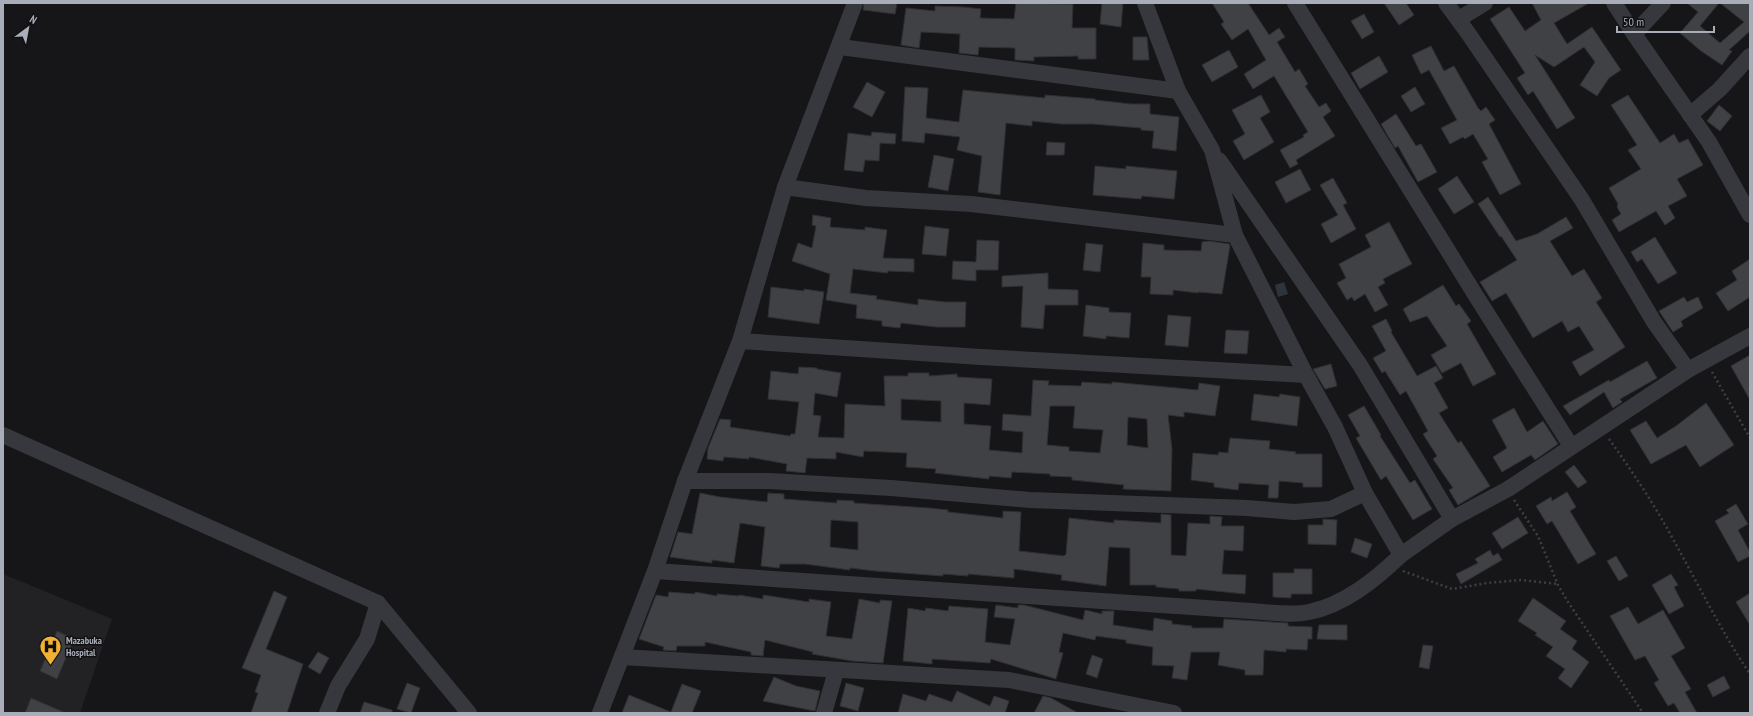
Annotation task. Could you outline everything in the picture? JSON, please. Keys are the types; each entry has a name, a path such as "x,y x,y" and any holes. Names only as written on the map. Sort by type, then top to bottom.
{"street":[{"path":"600,713 655,571 685,480 740,341 785,187 840,47 855,3"},
{"path":"1145,3 1178,91 1212,150 1360,365 1452,519"},
{"path":"1295,3 1476,296 1571,446"},
{"path":"1446,3 1459,19 1582,200 1654,322 1688,370"},
{"path":"1459,19 1485,3"},
{"path":"1614,3 1709,142 1749,210"},
{"path":"1634,34 1662,3"},
{"path":"840,47 1178,91"},
{"path":"1690,115 1720,89 1750,56"},
{"path":"1212,150 1235,235 1306,375 1335,427 1364,493 1401,555"},
{"path":"785,187 866,198 971,204 1235,235"},
{"path":"655,571 1251,610 1308,612 1332,605 1359,590 1389,567 1401,555 1452,519 1508,489 1688,370 1750,336"},
{"path":"740,341 981,357 1306,375"},
{"path":"3,435 378,603 469,713"},
{"path":"685,480 770,481 891,488 1030,500 1248,508 1294,512 1331,509 1364,493"},
{"path":"327,713 338,686 367,638 378,603"},
{"path":"622,657 836,671 1009,680 1122,708 1174,713"},
{"path":"824,713 836,671"}],"path":[{"path":"1705,361 1750,438"},
{"path":"1600,427 1636,476 1673,538 1708,606 1750,674"},
{"path":"1508,489 1538,536 1558,584 1568,602 1643,713"},
{"path":"1389,567 1452,589 1487,583 1521,580 1558,584"}],"shaded area":[{"path":"1284,282 1288,294 1278,297 1275,285"},
{"name":"Mazabuka Hospital","path":"3,574 112,619 80,713 3,713"}],"building":[{"path":"864,3 897,3 895,14 863,10"},
{"path":"1016,3 1073,4 1072,28 1096,28 1096,59 1078,59 1078,56 1034,57 1034,61 1015,60 1015,48 979,47 978,55 959,53 960,34 921,32 919,48 901,45 906,8 935,11 935,6 963,7 981,9 980,18 1014,19"},
{"path":"1102,3 1123,3 1121,27 1100,24"},
{"path":"1212,3 1248,3 1269,35 1279,28 1285,37 1277,42 1295,72 1299,69 1308,84 1305,86 1319,107 1326,103 1331,111 1323,117 1335,136 1296,160 1298,164 1290,168 1280,150 1304,137 1303,135 1308,132 1274,76 1253,89 1244,74 1266,60 1248,29 1232,40 1221,24 1224,22"},
{"path":"1384,3 1406,3 1414,15 1399,25"},
{"path":"1532,3 1589,3 1554,23 1567,44 1592,27 1621,70 1609,78 1597,96 1580,85 1595,62 1584,47 1554,67 1535,55 1575,118 1557,129 1533,91 1528,95 1517,78 1525,73 1490,19 1509,7 1525,31 1541,20"},
{"path":"1687,3 1719,3 1700,26 1720,43 1744,22 1720,3 1750,3 1750,31 1729,50 1732,51 1722,65 1701,51 1680,33 1698,12"},
{"path":"1364,14 1374,32 1362,39 1351,21"},
{"path":"1133,37 1147,37 1149,60 1133,60"},
{"path":"1431,46 1444,71 1454,66 1478,108 1481,111 1486,107 1495,120 1489,124 1521,184 1500,195 1482,162 1488,159 1473,134 1465,139 1463,137 1450,144 1441,128 1457,120 1429,70 1421,74 1412,55"},
{"path":"1229,50 1238,67 1212,82 1202,65"},
{"path":"1379,56 1388,72 1360,89 1351,73"},
{"path":"867,82 885,92 872,117 853,107"},
{"path":"905,87 928,88 926,118 959,122 963,90 1045,98 1045,95 1095,99 1131,104 1150,104 1150,114 1179,117 1176,151 1152,148 1154,131 1141,130 1141,128 1032,121 1032,126 1006,123 1000,195 978,192 982,156 957,150 960,137 925,133 924,143 902,141"},
{"path":"1415,87 1425,104 1411,112 1401,96"},
{"path":"1261,95 1270,112 1260,118 1274,142 1244,160 1233,141 1245,134 1232,110"},
{"path":"1628,95 1660,143 1674,134 1679,143 1688,139 1703,165 1677,179 1687,196 1668,206 1675,218 1665,225 1656,211 1619,232 1612,220 1621,214 1617,207 1618,204 1609,188 1641,169 1628,150 1637,145 1611,105"},
{"path":"1719,105 1732,116 1720,131 1707,121"},
{"path":"1396,114 1416,146 1421,144 1437,172 1418,182 1398,146 1395,148 1381,124"},
{"path":"872,132 896,134 895,144 880,143 879,161 865,160 863,172 844,170 848,133 871,136"},
{"path":"1047,142 1065,143 1064,155 1046,155"},
{"path":"934,155 954,159 948,191 928,187"},
{"path":"1095,166 1126,169 1126,166 1177,171 1174,199 1142,196 1141,199 1093,195"},
{"path":"1300,169 1311,190 1286,203 1275,182"},
{"path":"1457,176 1474,202 1454,214 1438,189"},
{"path":"1333,178 1347,203 1343,205 1356,229 1331,243 1321,224 1338,215 1320,185"},
{"path":"1488,197 1516,241 1537,234 1566,217 1573,228 1550,241 1572,276 1584,269 1602,298 1596,302 1625,347 1580,376 1572,362 1594,350 1579,326 1568,332 1562,321 1533,338 1506,293 1492,301 1480,282 1517,260 1478,204"},
{"path":"813,215 831,218 830,227 865,230 865,227 887,230 883,258 914,259 914,272 888,271 887,273 853,269 850,293 877,296 876,299 918,305 918,299 945,302 966,302 965,327 936,327 901,323 900,328 882,326 882,321 856,318 857,305 826,300 830,274 792,261 798,243 812,248 816,226 812,225"},
{"path":"1389,222 1412,264 1383,279 1385,283 1378,287 1388,305 1375,312 1365,294 1354,301 1352,297 1347,300 1337,283 1346,278 1339,264 1371,247 1365,235"},
{"path":"925,226 949,229 946,256 922,254"},
{"path":"1655,237 1677,273 1658,284 1642,259 1637,262 1631,252"},
{"path":"977,240 999,241 998,270 976,270 976,281 952,279 953,261 976,262"},
{"path":"1209,241 1229,244 1230,246 1222,294 1173,290 1173,295 1150,294 1151,277 1141,277 1143,243 1164,245 1164,250 1201,251 1202,242"},
{"path":"1086,243 1103,245 1100,272 1083,270"},
{"path":"1750,259 1750,297 1728,311 1716,293 1737,280 1732,271"},
{"path":"1048,273 1048,289 1078,290 1078,305 1045,305 1043,329 1021,327 1023,286 1002,287 1002,276"},
{"path":"1443,285 1456,306 1459,304 1471,321 1467,324 1496,374 1473,386 1461,363 1442,373 1431,355 1447,346 1427,316 1410,322 1403,309"},
{"path":"771,287 824,292 819,324 768,317"},
{"path":"1684,297 1687,302 1698,297 1703,308 1681,321 1683,326 1673,332 1659,311"},
{"path":"1086,305 1109,308 1109,312 1131,313 1129,338 1106,336 1106,339 1083,336"},
{"path":"1168,315 1191,317 1188,347 1165,345"},
{"path":"1386,319 1392,331 1391,332 1417,376 1436,366 1443,378 1434,383 1448,408 1439,413 1458,443 1461,441 1490,486 1458,505 1449,490 1453,488 1433,459 1437,456 1423,434 1428,431 1406,391 1400,395 1385,371 1382,373 1373,358 1386,351 1372,326"},
{"path":"1226,330 1249,331 1247,354 1224,353"},
{"path":"1750,355 1750,400 1731,366"},
{"path":"1647,361 1657,378 1620,399 1622,402 1613,408 1604,392 1570,415 1563,406 1609,380 1610,382"},
{"path":"1331,364 1337,386 1325,389 1313,369"},
{"path":"799,367 817,368 841,373 837,397 815,393 813,415 821,416 818,437 844,438 845,404 885,406 884,376 908,376 908,373 929,373 929,376 957,374 957,377 992,379 990,405 964,403 964,424 991,426 989,450 1022,453 1023,432 1002,430 1003,414 1031,416 1033,380 1049,381 1048,385 1081,386 1082,382 1112,384 1112,382 1198,390 1199,383 1220,386 1215,416 1184,412 1184,417 1168,415 1172,449 1171,491 1123,489 1124,485 1072,480 1072,477 1050,476 1050,474 1012,472 1011,478 989,476 989,479 935,473 936,469 906,467 907,453 864,451 863,457 836,452 836,459 807,458 805,473 786,471 787,464 749,457 749,459 724,457 723,461 707,459 708,448 720,419 731,420 730,427 790,436 791,434 795,434 799,402 768,399 771,371 798,374","holes":["901,399 941,401 941,422 901,420","1050,406 1075,406 1073,428 1103,430 1100,453 1069,451 1069,447 1047,445","1128,417 1147,419 1148,448 1127,445"]},
{"path":"1254,394 1279,397 1280,394 1300,397 1297,426 1251,420"},
{"path":"1706,403 1734,445 1700,467 1686,445 1651,464 1630,430 1646,421 1657,438 1676,426"},
{"path":"1364,406 1381,435 1380,436 1410,483 1415,480 1432,509 1413,520 1386,476 1381,480 1356,438 1360,436 1348,415"},
{"path":"1514,408 1527,432 1543,421 1558,444 1535,460 1531,455 1502,472 1493,457 1507,448 1492,420"},
{"path":"1230,438 1270,441 1269,449 1296,452 1295,454 1322,454 1322,487 1303,487 1303,483 1279,481 1278,498 1268,498 1269,485 1239,483 1238,490 1214,487 1214,483 1191,480 1193,453 1218,455 1219,452 1228,453"},
{"path":"1574,465 1587,482 1578,488 1565,472"},
{"path":"1567,492 1576,507 1570,511 1596,554 1578,564 1552,521 1547,524 1536,506 1551,497 1552,501"},
{"path":"700,493 720,497 767,502 768,493 784,494 784,499 837,503 837,500 854,501 854,503 929,508 948,510 948,512 1003,518 1003,511 1021,512 1019,551 1064,556 1066,554 1069,518 1114,523 1114,520 1161,523 1161,514 1171,515 1171,555 1186,556 1188,523 1210,524 1210,516 1222,517 1221,526 1244,526 1243,551 1224,550 1222,574 1246,575 1245,594 1196,589 1196,591 1179,591 1179,589 1156,587 1156,585 1130,585 1130,548 1109,547 1106,586 1061,580 1062,575 1014,569 1014,578 968,574 968,576 943,574 943,576 850,568 850,570 805,564 780,564 779,568 761,566 765,527 740,523 734,563 712,560 712,563 670,557 678,532 692,534","holes":["831,520 858,522 858,550 830,547"]},
{"path":"1736,504 1748,524 1738,530 1750,552 1750,556 1738,562 1715,521 1729,513 1726,510"},
{"path":"1518,517 1528,533 1502,549 1492,533"},
{"path":"1323,519 1337,520 1336,545 1308,544 1308,525 1323,525"},
{"path":"1355,538 1372,544 1367,558 1351,552"},
{"path":"1490,550 1493,556 1498,553 1502,560 1461,584 1456,574 1478,563 1475,559"},
{"path":"1616,556 1628,576 1619,581 1607,561"},
{"path":"1294,569 1312,569 1312,594 1291,594 1291,598 1273,597 1273,573 1294,573"},
{"path":"1671,574 1678,585 1674,587 1684,606 1669,614 1652,585"},
{"path":"274,591 287,597 266,649 303,664 287,713 251,713 258,693 255,692 261,675 242,668"},
{"path":"669,592 695,594 695,592 717,596 717,594 739,595 763,599 763,595 809,602 809,599 831,602 826,636 852,639 859,599 880,603 880,600 892,601 883,663 852,661 812,654 813,652 765,640 763,656 751,655 751,652 705,642 705,646 677,646 676,651 663,650 664,647 639,639 656,595 668,597"},
{"path":"1750,593 1750,625 1736,602"},
{"path":"1533,598 1566,621 1560,629 1577,641 1572,649 1589,662 1571,688 1558,678 1565,669 1546,656 1553,647 1535,635 1537,633 1518,621"},
{"path":"996,605 1018,608 1018,605 1024,605 1083,620 1085,610 1102,614 1102,611 1114,611 1113,625 1153,631 1154,618 1172,621 1172,624 1192,626 1192,628 1223,628 1224,619 1288,623 1288,626 1312,627 1312,639 1308,639 1307,650 1286,649 1286,652 1264,650 1263,675 1245,675 1245,670 1218,665 1220,652 1191,652 1187,680 1172,678 1174,666 1152,665 1153,647 1126,643 1126,640 1096,636 1095,640 1063,633 1059,652 1063,653 1056,679 991,659 990,663 932,659 932,664 903,661 908,608 925,611 926,608 948,611 949,606 988,609 985,642 1010,645 1015,619 994,617"},
{"path":"1628,607 1638,624 1663,610 1685,648 1671,656 1691,689 1685,692 1697,713 1680,713 1674,703 1668,706 1654,683 1659,680 1645,656 1635,660 1610,616"},
{"path":"1319,625 1347,625 1347,640 1317,639"},
{"path":"57,631 74,639 57,679 40,671"},
{"path":"1423,645 1433,646 1429,669 1419,667"},
{"path":"318,652 329,658 320,674 308,667"},
{"path":"1092,655 1103,659 1097,678 1086,674"},
{"path":"1724,676 1730,688 1713,697 1707,685"},
{"path":"774,677 796,686 820,691 815,711 763,701"},
{"path":"407,683 420,688 411,713 397,709"},
{"path":"846,683 864,688 858,711 840,706"},
{"path":"682,684 701,691 692,713 622,713 629,695 671,712"},
{"path":"957,691 990,706 994,696 1009,701 1005,713 898,713 903,694 926,701 929,694 952,702"},
{"path":"1043,696 1051,698 1078,713 1034,713"},
{"path":"31,698 66,713 25,713"},
{"path":"364,702 392,710 392,713 360,713"}],"place":[{"name":"Mazabuka Hospital","path":"50,666"}]}
